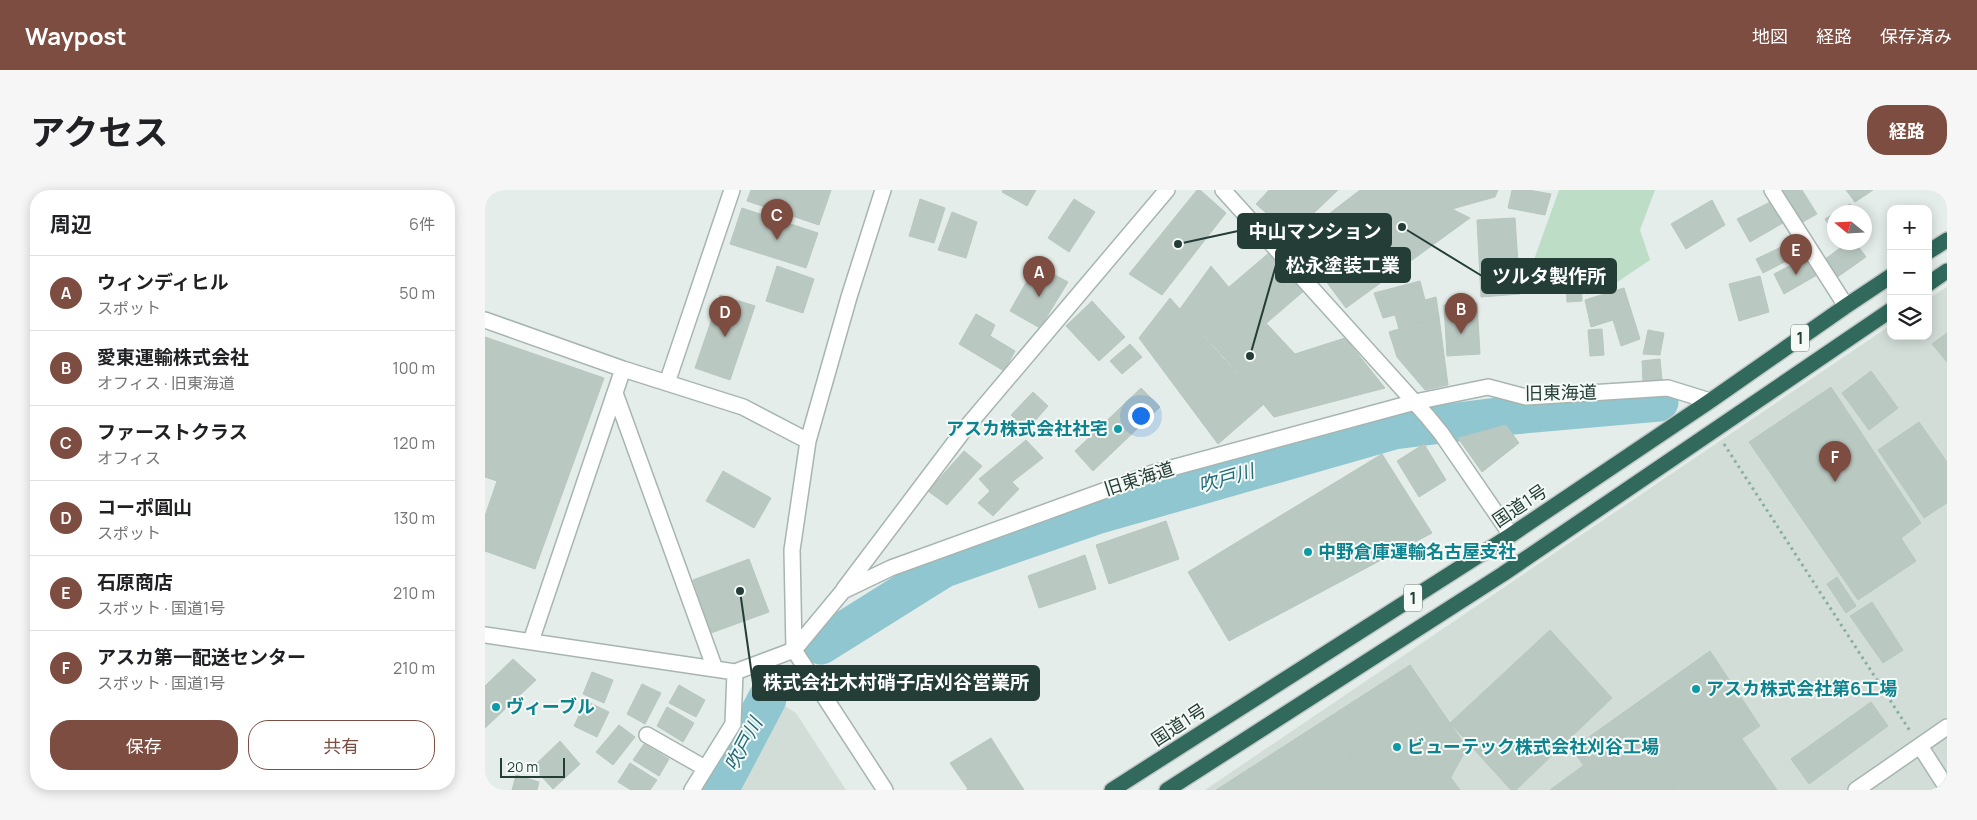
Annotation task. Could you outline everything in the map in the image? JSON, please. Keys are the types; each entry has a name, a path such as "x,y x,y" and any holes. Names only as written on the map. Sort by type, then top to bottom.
{"highway":[{"path":"1931,250 1947,240"},
{"path":"1932,281 1947,271"},
{"name":"国道1号","path":"1112,790 1511,535 1887,279"},
{"name":"1","path":"1167,790 1495,579 1887,313"}],"street":[{"path":"667,383 732,190"},
{"path":"883,190 849,297 808,441 793,550 795,650 885,790"},
{"path":"843,591 964,430 1167,190"},
{"path":"1223,190 1427,416 1441,433 1511,535"},
{"path":"1772,190 1845,306"},
{"path":"485,320 623,369 743,407 808,441"},
{"path":"531,641 623,369"},
{"name":"旧東海道","path":"795,650 843,591 891,568 1153,473 1415,402 1488,387 1526,397 1668,388 1710,401"},
{"path":"615,393 715,669"},
{"path":"485,635 735,672 795,650"},
{"path":"692,790 733,724 735,672"},
{"path":"1856,790 1947,727"},
{"path":"647,734 705,768"},
{"path":"1920,746 1947,788"}],"path":[{"path":"1715,430 1920,746"}],"shaded area":[{"path":"1947,287 1947,790 1205,790 1887,328 1887,340 1932,340 1932,296"},
{"path":"775,700 796,713 846,790 724,790 765,709"}],"green space":[{"path":"1559,190 1655,190 1640,230 1650,260 1610,287 1601,266 1531,268"}],"building":[{"path":"751,190 831,190 819,225 747,201"},
{"path":"1003,190 1036,190 1027,206 1002,192"},
{"path":"1197,190 1200,190 1226,213 1162,295 1129,274"},
{"path":"1269,190 1338,190 1291,235 1256,204"},
{"path":"1360,190 1422,190 1426,196 1470,218 1346,308 1295,240"},
{"path":"1422,190 1498,190 1495,197 1452,209 1426,196"},
{"path":"1512,190 1529,190 1551,194 1545,215 1508,208"},
{"path":"1779,190 1802,190 1817,214 1801,223"},
{"path":"1846,190 1873,190 1855,202"},
{"path":"920,199 945,208 934,243 909,236"},
{"path":"1074,199 1095,212 1069,252 1048,238"},
{"path":"1712,200 1725,225 1686,249 1671,224"},
{"path":"1770,202 1783,223 1750,242 1737,219"},
{"path":"742,208 818,233 806,268 730,244"},
{"path":"952,212 977,222 966,258 938,250"},
{"path":"1515,218 1520,294 1481,297 1477,220"},
{"path":"1796,240 1802,253 1763,273 1756,259"},
{"path":"1837,250 1861,250 1866,257 1836,278 1824,260"},
{"path":"1270,252 1305,290 1262,327 1229,287"},
{"path":"1808,256 1817,275 1784,294 1774,274"},
{"path":"1036,265 1068,282 1040,328 1010,311"},
{"path":"777,266 814,279 803,313 766,301"},
{"path":"1211,266 1262,327 1223,356 1180,309"},
{"path":"1598,271 1602,291 1586,294 1582,274"},
{"path":"1760,276 1769,312 1739,321 1729,284"},
{"path":"1581,278 1582,301 1567,302 1566,279"},
{"path":"1420,281 1425,300 1436,297 1439,317 1399,329 1395,315 1383,318 1374,293"},
{"path":"1624,288 1640,339 1621,346 1613,320 1591,327 1585,300"},
{"path":"720,295 755,306 730,380 695,368"},
{"path":"1170,298 1264,404 1218,444 1139,338"},
{"path":"1092,301 1125,337 1099,361 1066,326"},
{"path":"1477,303 1480,354 1447,356 1444,305"},
{"path":"976,314 995,325 990,336 1015,351 1004,371 959,344"},
{"path":"1439,317 1448,385 1425,390 1397,357 1389,332"},
{"path":"1267,324 1295,354 1345,338 1385,388 1274,417 1223,356"},
{"path":"1602,329 1604,355 1590,356 1588,330"},
{"path":"1648,330 1664,333 1660,355 1643,354"},
{"path":"1947,333 1947,362 1932,344"},
{"path":"485,337 604,378 535,569 485,551 485,516 497,481 485,477"},
{"path":"1130,344 1142,357 1122,374 1110,361"},
{"path":"1660,359 1662,380 1643,382 1642,361"},
{"path":"1871,371 1898,408 1869,430 1842,393"},
{"path":"1831,387 1921,523 1901,538 1916,561 1858,600 1749,442"},
{"name":"アスカ株式会社社宅","path":"1141,388 1160,407 1093,471 1075,451"},
{"path":"1033,392 1048,406 1027,430 1011,415"},
{"path":"1919,422 1947,462 1947,503 1924,518 1878,450"},
{"path":"1506,425 1519,443 1482,472 1458,438"},
{"path":"1026,440 1043,458 1012,482 1019,489 993,516 978,503 990,491 979,479"},
{"path":"1424,444 1446,480 1419,497 1397,461"},
{"path":"964,451 982,466 947,505 928,491"},
{"name":"中野倉庫運輸名古屋支社","path":"1382,454 1432,533 1229,641 1188,572"},
{"path":"723,471 771,498 754,528 706,501"},
{"path":"1166,521 1179,559 1109,584 1096,545"},
{"path":"1085,555 1096,589 1039,608 1028,576"},
{"path":"749,559 769,612 711,633 693,580"},
{"path":"1837,577 1856,606 1846,613 1827,584"},
{"path":"1872,602 1903,650 1883,663 1850,616"},
{"path":"1550,630 1612,698 1516,790 1511,790 1450,723"},
{"name":"アスカ株式会社第6工場","path":"1710,651 1760,726 1667,790 1601,790 1572,749"},
{"name":"ヴィーブル","path":"513,659 536,680 485,728 485,686"},
{"path":"1410,665 1467,748 1451,777 1407,718 1305,790 1216,790"},
{"path":"592,672 613,680 604,703 583,694"},
{"path":"642,684 661,693 645,724 627,714"},
{"path":"679,685 705,700 696,717 669,703"},
{"path":"586,701 609,712 597,737 574,726"},
{"path":"1871,702 1888,726 1809,784 1791,759"},
{"path":"667,707 694,723 683,742 657,726"},
{"name":"ビューテック株式会社刈谷工場","path":"1407,718 1460,790 1305,790"},
{"path":"619,725 635,737 613,765 596,752"},
{"path":"991,738 1024,790 966,790 968,789 950,763"},
{"path":"1742,739 1777,790 1667,790"},
{"path":"560,741 580,764 553,789 533,767"},
{"path":"644,744 669,759 659,776 633,760"},
{"path":"630,763 657,780 650,790 631,790 618,782"},
{"path":"1584,765 1601,790 1550,790"},
{"path":"516,775 539,782 537,790 512,790"}],"waterway":[{"name":"吹戸川","path":"821,645 944,568 1096,515 1394,430 1513,415 1659,402"},
{"name":"吹戸川","path":"719,790 767,699"}],"place":[{"name":"ツルタ製作所","path":"1402,227"},
{"name":"ファーストクラス","path":"777,240"},
{"name":"中山マンション","path":"1178,244"},
{"name":"石原商店","path":"1796,275"},
{"name":"ウィンディヒル","path":"1039,297"},
{"name":"愛東運輸株式会社","path":"1461,334"},
{"name":"コーポ圓山","path":"725,337"},
{"name":"松永塗装工業","path":"1250,356"},
{"name":"アスカ株式会社社宅","path":"1118,429"},
{"name":"アスカ第一配送センター","path":"1835,482"},
{"name":"中野倉庫運輸名古屋支社","path":"1308,552"},
{"name":"株式会社木村硝子店刈谷営業所","path":"740,591"},
{"name":"アスカ株式会社第6工場","path":"1696,689"},
{"name":"ヴィーブル","path":"496,707"},
{"name":"ビューテック株式会社刈谷工場","path":"1397,747"}]}
